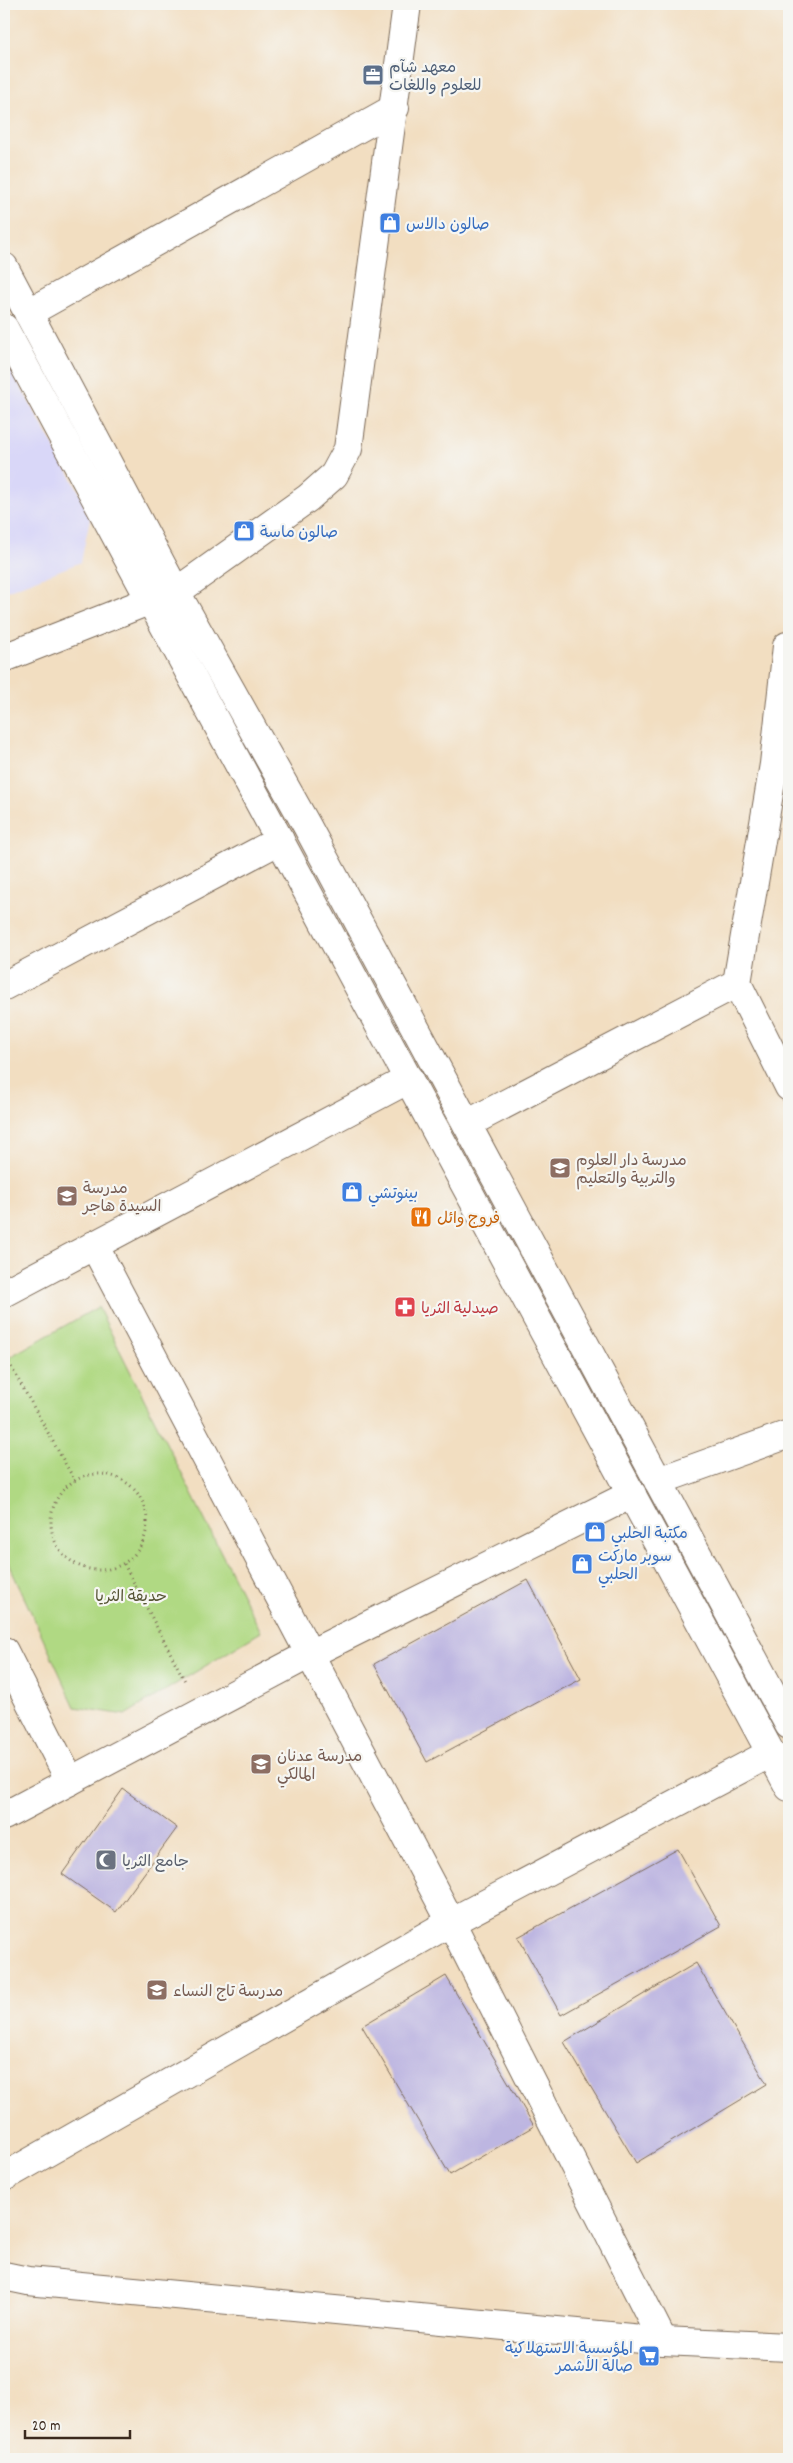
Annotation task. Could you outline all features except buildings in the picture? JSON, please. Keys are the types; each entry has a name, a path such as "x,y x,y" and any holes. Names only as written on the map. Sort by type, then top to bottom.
{"street":[{"path":"4,658 163,596 308,498 334,475 348,448 407,4"},
{"path":"28,313 394,108"},
{"path":"4,267 28,313 280,840 789,1788"},
{"path":"4,328 163,596 306,826 789,1726"},
{"path":"787,646 782,764 737,983 789,1086"},
{"path":"4,986 280,840"},
{"path":"467,1124 737,983"},
{"path":"4,1293 409,1079"},
{"path":"94,1245 451,1922 663,2341"},
{"path":"658,1481 789,1434"},
{"path":"4,1816 310,1654 632,1494"},
{"path":"4,1651 70,1781"},
{"path":"4,2177 451,1922 770,1753"},
{"path":"4,2276 38,2282 663,2341 789,2347"}],"path":[{"path":"4,1354 74,1481"},
{"path":"100,1474 117,1477 131,1486 141,1499 147,1516 146,1532 140,1548 124,1564 108,1570 87,1569 72,1563 60,1551 52,1536 52,1508 60,1493 74,1481 100,1474"},
{"path":"124,1564 201,1712"}],"shaded area":[{"path":"4,357 91,513 81,562 4,592"}],"green space":[{"name":"حديقة الثريا","path":"98,1307 261,1632 125,1715 75,1707 4,1554 4,1360"}],"place":[{"name":"معهد شآم للعلوم واللغات","path":"373,75"},
{"name":"صالون دالاس","path":"390,223"},
{"name":"صالون ماسة","path":"244,531"},
{"name":"مدرسة دار العلوم والتربية والتعليم","path":"560,1168"},
{"name":"بينوتشي","path":"352,1192"},
{"name":"مدرسة السيدة هاجر","path":"67,1196"},
{"name":"فروج وائل","path":"421,1217"},
{"name":"صيدلية الثريا","path":"405,1307"},
{"name":"مكتبة الحلبي","path":"595,1532"},
{"name":"سوبر ماركت الحلبي","path":"582,1564"},
{"name":"مدرسة عدنان المالكي","path":"261,1764"},
{"name":"جامع الثريا","path":"106,1860"},
{"name":"مدرسة تاج النساء","path":"157,1990"},
{"name":"المؤسسة الاستهلاكية صالة الأشمر","path":"649,2356"}]}
